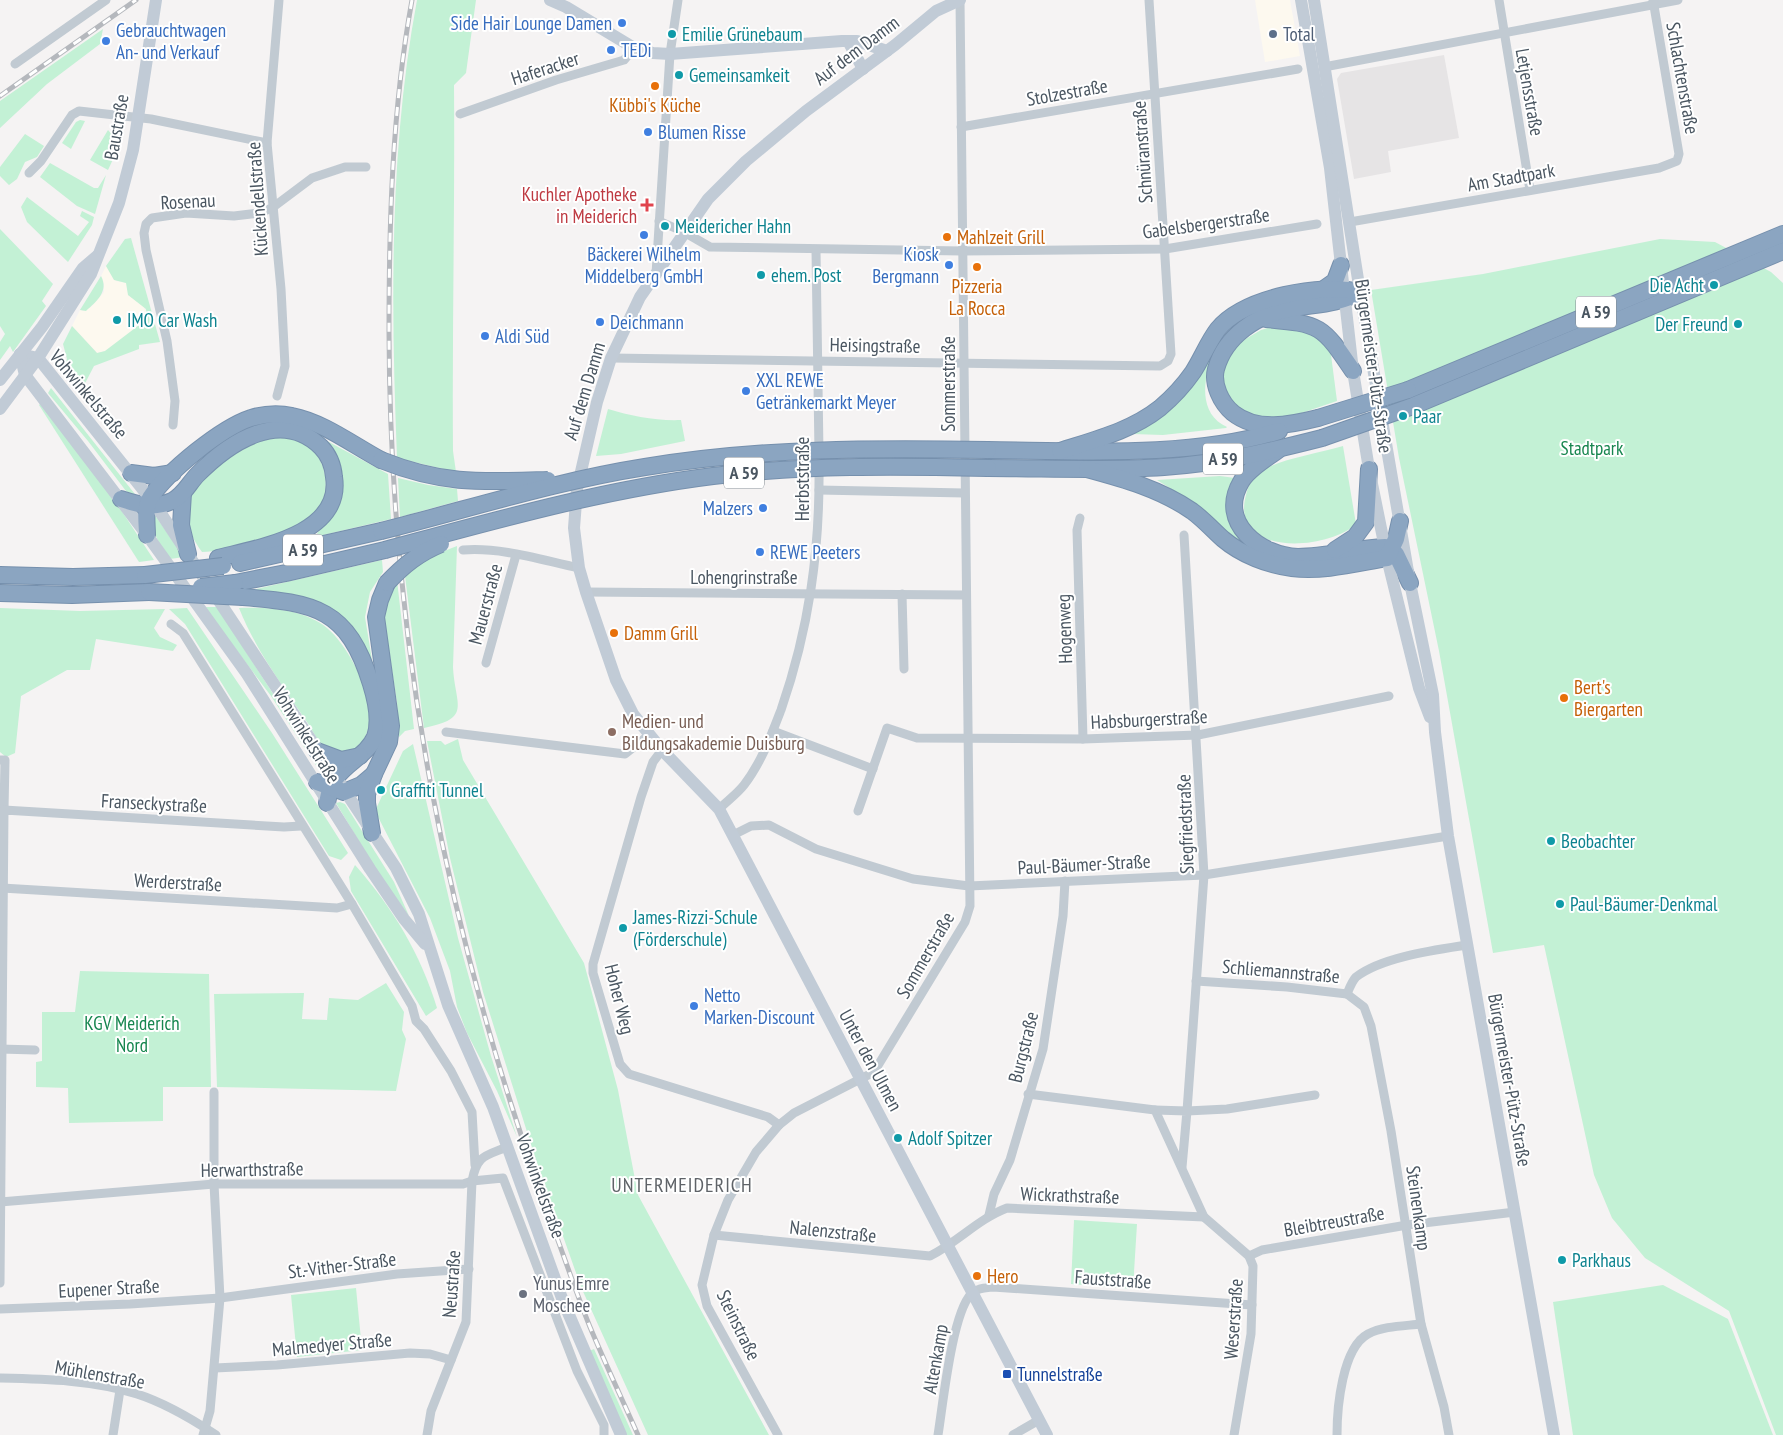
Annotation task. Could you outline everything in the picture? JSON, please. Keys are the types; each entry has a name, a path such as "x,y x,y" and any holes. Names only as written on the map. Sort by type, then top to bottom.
{"highway":[{"name":"A 59","path":"0,574 73,577 145,575 221,562 286,554 381,532 583,479 713,457 858,449 1115,452 1181,447 1269,434 1290,425 1408,390 1783,234"},
{"name":"A 59","path":"239,590 286,573 385,550 584,498 714,476 839,468 1087,469 1166,467 1280,449 1322,438 1413,406 1783,251"},
{"path":"1060,451 1125,429 1159,409 1176,394 1194,371 1219,328 1235,315 1251,305 1325,288 1335,281 1341,265"},
{"path":"1325,288 1344,294"},
{"path":"1290,425 1254,424 1241,419 1229,409 1219,393 1216,372 1221,355 1237,334 1250,324 1288,309 1344,294 1360,292"},
{"path":"1264,318 1306,323 1315,327 1332,340 1353,371"},
{"path":"148,535 151,503 173,472 213,440 240,423 252,418 274,414 293,416 310,422 381,460 409,471 457,481 583,479"},
{"path":"120,499 151,503 173,500 183,493 196,476 216,457 252,434 275,429 293,430 310,437 322,448 332,465 336,485 329,507 318,521 300,534 280,543 221,562"},
{"path":"1280,449 1250,472 1241,482 1235,496 1235,514 1240,527 1255,544 1268,551 1297,557 1388,551 1396,554 1410,583"},
{"path":"1087,469 1145,486 1166,496 1193,512 1226,541 1259,560 1294,568 1316,568 1388,551"},
{"path":"1328,554 1356,537 1366,522 1369,469"},
{"path":"131,473 154,476 173,472"},
{"path":"183,493 181,525 188,554"},
{"path":"372,833 367,803 374,774 389,742 392,726 376,617 387,583 403,566 423,551 504,518"},
{"path":"1388,551 1400,521"},
{"path":"0,593 72,596 239,590 306,605 322,612 338,622 352,638 366,668 376,708 375,736 368,748 331,788"},
{"path":"317,751 341,760 360,756"},
{"path":"331,788 361,784 374,774"}],"main road":[{"name":"Baustraße","path":"0,409 38,358 92,274 97,256 119,203 133,150 156,0"},
{"path":"550,0 566,7 634,48 653,53 670,54 848,41 857,41 887,51"},
{"name":"Auf dem Damm","path":"733,835 719,809 662,750 633,714 616,680 578,568 574,528 577,489 590,430 611,358 640,297 708,199 746,161 806,111 887,51 936,11 960,0"},
{"name":"Bürgermeister-Pütz-Straße","path":"1301,0 1330,168 1353,371 1369,469 1419,688 1435,732"},
{"name":"Bürgermeister-Pütz-Straße","path":"1314,0 1360,292 1410,583 1433,695 1435,732 1448,836 1554,1435"},
{"path":"848,41 863,69"},
{"path":"0,380 83,268 97,256"},
{"name":"Vohwinkelstraße","path":"430,950 404,918 331,788 317,751 188,554 131,473 38,358 20,354 25,375 148,535 331,788 372,833 396,868 419,914 448,1005 493,1107 564,1301 621,1435"},
{"name":"Unter den Ulmen","path":"733,835 1047,1435"}],"street":[{"path":"15,64 106,0"},
{"name":"Kückendellstraße","path":"278,396 285,366 281,289 267,143 279,0"},
{"path":"656,274 670,54 678,0"},
{"name":"Sommerstraße","path":"860,1080 874,1072 965,922 970,906 965,595 960,0"},
{"name":"Schnüranstraße","path":"1149,0 1171,354 1168,361"},
{"name":"Letjensstraße","path":"1499,0 1530,190"},
{"path":"1324,67 1504,33 1653,2 1678,0"},
{"name":"Schlachtenstraße","path":"1653,2 1679,154 1677,161"},
{"name":"Haferacker","path":"460,114 556,80 624,60 634,48"},
{"name":"Stolzestraße","path":"961,127 1298,69"},
{"path":"29,173 41,162 72,115 79,111 138,117 267,143"},
{"name":"Am Stadtpark","path":"1350,222 1659,168 1677,161"},
{"name":"Rosenau","path":"173,425 175,401 173,384 167,341 146,250 144,233 146,224 152,218 186,213 234,216 260,213 272,208 312,178 345,167 366,168"},
{"name":"Gabelsbergerstraße","path":"659,221 684,232 710,247 962,251 1165,249 1317,224"},
{"name":"Herbststraße","path":"719,809 744,786 758,763 773,731 798,656 811,593 820,518 816,250"},
{"name":"Heisingstraße","path":"611,358 1160,366 1168,361"},
{"path":"819,490 964,493"},
{"name":"Hogenweg","path":"1080,518 1077,530 1083,739"},
{"name":"Siegfriedstraße","path":"1184,535 1198,735 1204,875 1187,1111"},
{"name":"Mauerstraße","path":"463,550 481,548 578,568"},
{"name":"Mauerstraße","path":"486,663 516,555"},
{"name":"Lohengrinstraße","path":"586,592 965,595"},
{"path":"902,594 904,669"},
{"path":"171,624 183,633 301,826 352,904 412,1006 416,1022 424,1029 469,1104 474,1120 473,1154 476,1165"},
{"name":"Habsburgerstraße","path":"967,738 1083,739 1198,735 1389,696"},
{"path":"858,811 887,728 917,738 967,738"},
{"path":"773,731 873,769"},
{"path":"446,732 625,754 649,735"},
{"name":"Hoher Weg","path":"662,750 653,762 641,797 593,964 593,974 620,1064 629,1074 768,1117 779,1125"},
{"path":"0,760 5,760 2,810 0,1283"},
{"name":"Franseckystraße","path":"2,810 284,827 301,826"},
{"name":"Paul-Bäumer-Straße","path":"733,835 751,826 769,825 816,848 913,879 969,886 1204,875 1448,836"},
{"name":"Burgstraße","path":"990,1215 994,1194 1010,1160 1028,1094 1043,1049 1063,916 1065,881"},
{"name":"Werderstraße","path":"2,888 337,908 352,904"},
{"name":"Schliemannstraße","path":"1196,981 1287,987 1347,994 1356,978 1371,970 1411,955 1467,944"},
{"name":"Steinenkamp","path":"1347,994 1364,1007 1371,1026 1407,1225 1409,1256 1421,1324 1444,1407 1448,1435"},
{"path":"1,1049 35,1050"},
{"name":"Steinstraße","path":"778,1435 707,1306 702,1285 714,1236 742,1173 756,1152 779,1125 794,1113 860,1080"},
{"path":"203,1431 210,1411 220,1298 214,1184 214,1092"},
{"path":"1028,1094 1155,1110 1187,1111 1227,1109 1315,1095"},
{"name":"Weserstraße","path":"1155,1110 1204,1217 1249,1256 1253,1266 1251,1334 1234,1435"},
{"name":"Weserstraße","path":"1182,1170 1187,1111"},
{"path":"476,1165 483,1157 507,1147"},
{"name":"Neustraße","path":"427,1435 431,1411 466,1322 472,1181 476,1165"},
{"name":"Herwarthstraße","path":"0,1202 214,1184 463,1184 472,1181 503,1178 548,1291 556,1318 574,1362 604,1425 604,1435"},
{"name":"Wickrathstraße","path":"948,1247 990,1215 1007,1208 1204,1217"},
{"name":"Bleibtreustraße","path":"1249,1256 1262,1250 1407,1225 1515,1212"},
{"name":"Nalenzstraße","path":"714,1236 923,1256 930,1256 948,1247"},
{"name":"St.-Vither-Straße","path":"220,1298 398,1274 468,1269"},
{"name":"Fauststraße","path":"972,1292 993,1287 1252,1305"},
{"name":"Altenkamp","path":"938,1435 959,1316 972,1292"},
{"name":"Eupener Straße","path":"0,1309 220,1298"},
{"path":"1336,1435 1343,1380 1348,1361 1358,1342 1375,1331 1421,1324"},
{"name":"Malmedyer Straße","path":"215,1368 277,1365 410,1353 430,1354 451,1360"},
{"name":"Mühlenstraße","path":"0,1378 71,1382 120,1390 161,1404 203,1431 216,1435"},
{"path":"113,1435 120,1390"},
{"path":"1013,1435 1039,1420"}],"shaded area":[{"path":"1255,0 1290,0 1300,56 1265,62"},
{"path":"1444,55 1459,138 1388,151 1391,172 1354,179 1337,79 1341,73"},
{"path":"106,266 116,281 127,283 128,295 142,304 148,315 144,323 105,351 97,353 72,326 80,310 84,311 91,307 104,292 101,276"}],"green space":[{"path":"417,0 476,0 466,73 454,85 453,451 456,472 397,458 393,286 394,228 401,113"},
{"path":"103,29 100,44 47,84 0,128 0,101"},
{"path":"80,120 85,121 71,149 62,143 76,122"},
{"path":"108,130 120,144 108,170 90,160"},
{"path":"25,134 44,146 37,157 25,162 17,179 9,185 0,176 0,167"},
{"path":"50,163 94,188 98,188 106,175 95,214 77,206 40,177"},
{"path":"27,197 78,236 89,222 80,216 82,211 94,217 92,225 68,262 27,222 21,207"},
{"path":"0,229 53,284 42,301 46,306 13,352 10,346 0,360 0,342 5,334 0,326"},
{"path":"131,238 160,342 139,345 139,349 94,366 80,393 63,371 67,359 63,344 72,326 97,353 105,351 147,319 146,309 128,295 126,283 114,280 106,266 125,239"},
{"name":"Stadtpark","path":"1660,239 1715,242 1771,272 1783,283 1783,1435 1776,1435 1729,1311 1645,1258 1612,1218 1594,1175 1544,945 1493,953 1439,651 1399,458 1371,290 1483,274"},
{"path":"101,276 104,286 101,295 86,311 80,310"},
{"path":"1275,326 1304,328 1330,347 1337,401 1281,420 1244,417 1223,390 1223,366 1237,344 1261,330"},
{"path":"1210,353 1213,354 1205,385 1207,405 1211,414 1227,427 1163,435 1132,434"},
{"path":"51,388 138,498 126,491 48,393"},
{"path":"41,403 121,510 154,560 139,562 39,405"},
{"path":"608,409 644,418 681,420 685,441 621,454 596,456"},
{"path":"282,436 304,443 312,449 323,467 326,488 320,508 304,523 277,535 228,549 202,552 192,536 186,512 190,496 195,487 213,468 243,447 259,440"},
{"path":"318,436 388,474 391,519 315,537 336,504"},
{"path":"1343,446 1356,524 1342,533 1324,540 1304,543 1284,543 1266,539 1252,529 1245,515 1246,495 1250,484 1257,475 1271,466 1301,456"},
{"path":"1220,476 1235,478 1235,530 1245,546 1236,541 1184,497 1157,480"},
{"path":"398,478 457,489 458,501 400,517"},
{"path":"152,511 184,557 170,559 158,542 153,526"},
{"path":"457,546 453,667 458,708 455,715 449,720 424,728 405,576 429,557"},
{"path":"382,560 383,572 370,592 365,617 374,672 353,632 252,590"},
{"path":"397,580 414,729 405,731 399,737 397,703 383,611"},
{"path":"204,607 217,607 327,777 321,773 271,696"},
{"path":"0,608 80,611 165,609 154,628 160,637 177,645 173,651 96,639 90,670 67,670 21,696 15,753 6,757 0,752"},
{"path":"187,608 272,733 348,853 341,860 329,856 185,624 169,609"},
{"path":"239,608 285,610 296,613 318,622 336,637 355,666 368,699 370,716 368,731 355,750 347,754 332,751 322,745 261,653"},
{"path":"458,739 463,760 584,963 618,1090 638,1195 769,1435 648,1435 581,1287 534,1154 483,992 450,858 427,741 441,741 445,745"},
{"path":"413,744 458,938 491,1056 517,1137 497,1091 467,1033 457,1007 450,971 430,918 375,811 403,751"},
{"path":"336,803 345,804 394,882 409,916 378,873"},
{"path":"355,865 393,915 414,950 437,1008 426,1016 351,891 349,877"},
{"name":"KGV Meiderich Nord","path":"80,971 209,974 211,1087 163,1087 163,1121 69,1123 68,1088 36,1087 36,1062 42,1061 42,1012 75,1012"},
{"name":"KGV Meiderich Nord","path":"386,983 404,1012 402,1030 406,1039 396,1091 217,1087 214,994 304,993 302,1019 327,1020 329,998 358,1000"},
{"path":"1074,1220 1137,1224 1133,1289 1071,1284"},
{"path":"1663,1285 1728,1319 1773,1435 1573,1435 1553,1302"},
{"path":"356,1288 362,1350 297,1357 291,1295"},
{"path":"594,1349 633,1435 626,1435 589,1351"}],"railway":[{"path":"0,96 136,0"},
{"path":"412,0 400,83 393,166 389,332 392,447 400,559 412,671 430,781 452,890 480,999 512,1107 574,1285 638,1435"}],"place":[{"name":"Side Hair Lounge Damen","path":"622,23"},
{"name":"Emilie Grünebaum","path":"672,34"},
{"name":"Total","path":"1273,34"},
{"name":"Gebrauchtwagen An- und Verkauf","path":"106,41"},
{"name":"TEDi","path":"611,50"},
{"name":"Gemeinsamkeit","path":"679,75"},
{"name":"Kübbi's Küche","path":"655,86"},
{"name":"Blumen Risse","path":"648,132"},
{"name":"Kuchler Apotheke in Meiderich","path":"647,205"},
{"name":"Meidericher Hahn","path":"665,226"},
{"name":"Bäckerei Wilhelm Middelberg GmbH","path":"644,235"},
{"name":"Mahlzeit Grill","path":"947,237"},
{"name":"Kiosk Bergmann","path":"949,265"},
{"name":"Pizzeria La Rocca","path":"977,267"},
{"name":"ehem. Post","path":"761,275"},
{"name":"Die Acht","path":"1714,285"},
{"name":"IMO Car Wash","path":"117,320"},
{"name":"Deichmann","path":"600,322"},
{"name":"Der Freund","path":"1738,324"},
{"name":"Aldi Süd","path":"485,336"},
{"name":"XXL REWE Getränkemarkt Meyer","path":"746,391"},
{"name":"Paar","path":"1403,416"},
{"name":"Malzers","path":"763,508"},
{"name":"REWE Peeters","path":"760,552"},
{"name":"Damm Grill","path":"614,633"},
{"name":"Bert's Biergarten","path":"1564,698"},
{"name":"Medien- und Bildungsakademie Duisburg","path":"612,732"},
{"name":"Graffiti Tunnel","path":"381,790"},
{"name":"Beobachter","path":"1551,841"},
{"name":"Paul-Bäumer-Denkmal","path":"1560,904"},
{"name":"James-Rizzi-Schule (Förderschule)","path":"623,928"},
{"name":"Netto Marken-Discount","path":"694,1006"},
{"name":"Adolf Spitzer","path":"898,1138"},
{"name":"Parkhaus","path":"1562,1260"},
{"name":"Hero","path":"977,1276"},
{"name":"Yunus Emre Moschee","path":"523,1294"},
{"name":"Tunnelstraße","path":"1007,1374"}],"district":[{"name":"UNTERMEIDERICH","path":"682,1185"}]}
